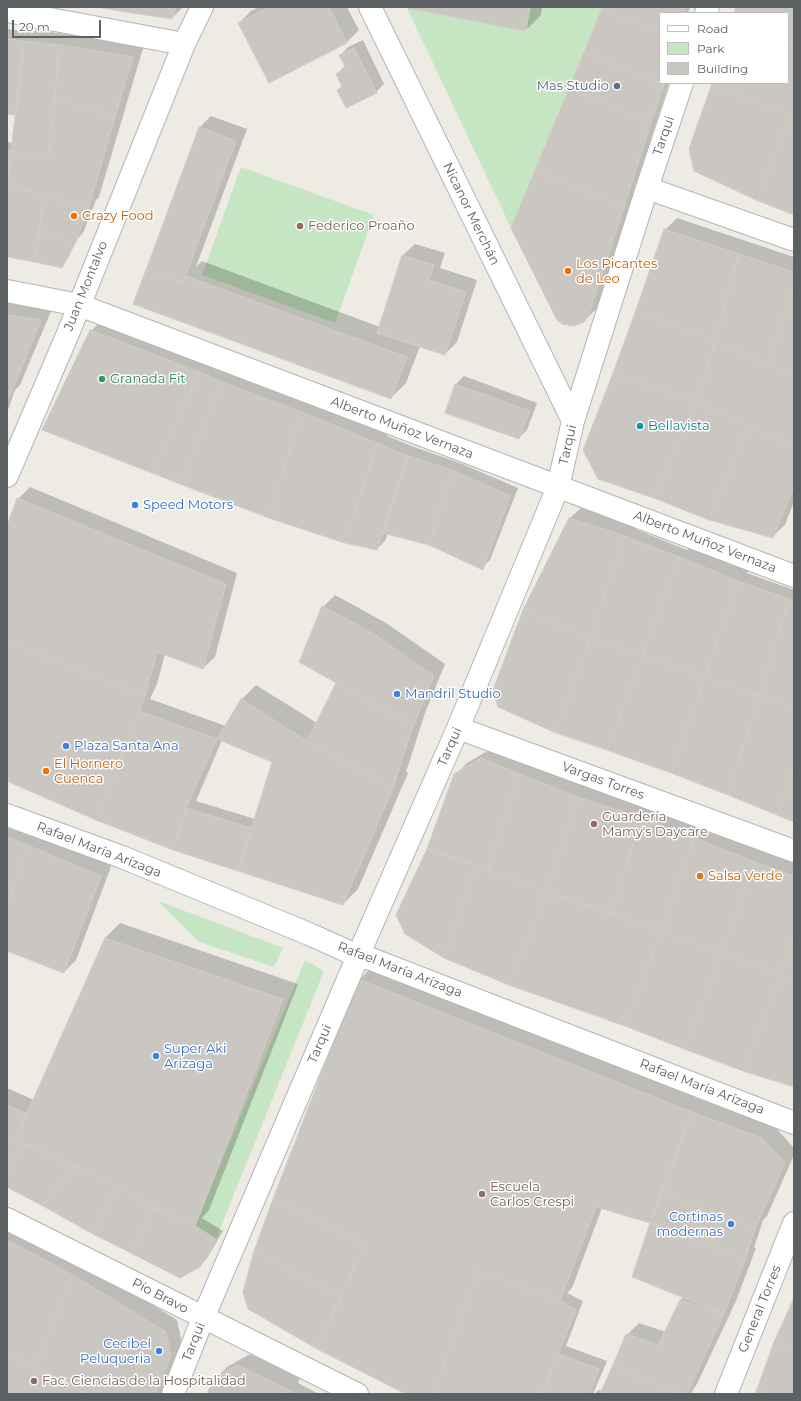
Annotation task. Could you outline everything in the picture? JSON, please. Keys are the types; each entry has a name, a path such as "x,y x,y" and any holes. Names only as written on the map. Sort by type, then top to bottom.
{"street":[{"name":"Juan Montalvo","path":"7,476 79,305 184,44 202,7"},
{"name":"Nicanor Merchán","path":"370,7 573,421"},
{"path":"7,11 184,44"},
{"name":"Tarqui","path":"173,1394 203,1318 358,956 458,728 558,487 573,421 682,84"},
{"path":"647,188 794,240"},
{"name":"Alberto Muñoz Vernaza","path":"7,291 79,305 794,576"},
{"name":"Vargas Torres","path":"458,728 794,851"},
{"name":"Rafael María Arízaga","path":"7,815 129,860 309,934 358,956 371,959 794,1123"},
{"name":"Pío Bravo","path":"7,1219 357,1394"},
{"name":"General Torres","path":"726,1394 794,1223"}],"green space":[{"path":"530,7 602,7 511,228 407,8 526,31"},
{"path":"241,167 374,215 335,323 202,275"},
{"path":"158,901 283,948 274,967 199,942"},
{"path":"305,960 324,971 216,1239 195,1226"}],"building":[{"path":"97,7 120,7 119,11"},
{"path":"120,7 176,7 172,19 119,11"},
{"path":"263,7 329,7 347,43 269,83 238,23 265,9"},
{"path":"406,7 530,7 526,31"},
{"path":"602,7 685,7 683,12 659,12 659,31 601,10"},
{"path":"736,7 794,7 794,44 789,42 789,12 734,12"},
{"path":"601,10 659,31 659,83 584,52"},
{"path":"7,39 24,41 16,115 7,114"},
{"path":"24,41 59,45 55,99 48,158 11,151"},
{"path":"789,42 794,44 794,116 711,86 712,84 789,84"},
{"path":"59,45 133,57 115,117 55,99"},
{"path":"354,48 377,93 346,108 337,90 342,87 336,74 346,69 339,55"},
{"name":"Mas Studio","path":"584,52 659,82 659,84 664,84 651,123 569,88"},
{"path":"711,86 791,115 756,200 694,171 689,149"},
{"path":"569,88 651,123 624,207 535,170"},
{"path":"55,99 115,117 88,210 44,194 7,187 11,151 48,158"},
{"path":"791,115 794,116 794,215 756,200"},
{"path":"199,127 236,141 183,283 146,270"},
{"path":"7,151 11,151 7,182"},
{"name":"Los Picantes de Leo","path":"535,170 624,207 589,314 584,322 574,326 562,324 557,320 511,228"},
{"path":"7,187 44,194 35,262 7,257"},
{"path":"44,194 88,210 75,243 39,234"},
{"path":"664,229 739,254 715,341 636,310"},
{"path":"39,234 75,243 62,268 35,262"},
{"path":"739,254 794,272 794,288 768,365 715,341"},
{"path":"402,255 434,265 429,280 466,292 445,355 377,333"},
{"path":"146,270 183,283 186,276 407,357 391,399 133,304"},
{"path":"794,288 794,377 768,365"},
{"path":"636,310 715,341 697,402 613,373"},
{"path":"7,315 41,320 9,398 7,397"},
{"path":"90,330 200,372 152,473 42,430"},
{"path":"715,341 794,377 794,447 697,402"},
{"path":"200,372 222,382 180,484 152,473"},
{"name":"Bellavista","path":"613,373 697,402 654,498 598,479 583,450"},
{"path":"222,382 301,412 269,518 180,484"},
{"path":"455,384 530,411 519,439 445,413"},
{"path":"697,402 748,426 709,520 654,498"},
{"path":"301,412 377,443 345,543 269,518"},
{"path":"748,426 794,447 794,486 773,538 709,520"},
{"path":"377,443 408,456 377,550 345,543"},
{"path":"408,456 452,470 429,545 383,533"},
{"path":"452,470 510,496 483,570 429,545"},
{"path":"17,498 226,584 203,669 157,652 145,696 7,642 7,526"},
{"path":"569,518 625,536 590,638 523,610"},
{"path":"625,536 679,557 643,655 590,638"},
{"path":"679,557 738,581 705,677 643,655"},
{"path":"738,581 789,599 759,696 705,677"},
{"path":"789,599 794,601 794,708 759,696"},
{"path":"322,606 374,634 434,676 413,726 299,662"},
{"path":"523,610 590,638 556,733 498,707 493,690"},
{"path":"590,638 643,655 607,750 556,733"},
{"name":"Plaza Santa Ana","path":"7,642 145,696 96,820 7,781"},
{"path":"643,655 705,677 671,773 607,750"},
{"path":"705,677 759,696 728,795 671,773"},
{"path":"336,683 413,726 393,788 307,741"},
{"path":"759,696 794,708 794,767 777,815 728,795"},
{"path":"241,699 307,741 393,788 343,905 238,871 272,762 217,739"},
{"path":"139,711 217,739 186,808 173,850 96,820"},
{"path":"481,758 520,774 488,870 427,849 454,774"},
{"path":"794,767 794,822 777,815"},
{"path":"520,774 578,797 547,892 488,870"},
{"path":"578,797 642,818 611,914 547,892"},
{"path":"186,808 251,828 238,871 173,850"},
{"path":"642,818 694,838 661,932 611,914"},
{"path":"7,837 27,845 7,906"},
{"path":"694,838 755,862 722,953 661,932"},
{"path":"27,845 101,876 64,973 7,951 7,906"},
{"path":"427,849 475,865 444,958 405,934 396,915"},
{"path":"755,862 794,876 794,935 781,975 722,953"},
{"path":"475,865 547,892 509,985 444,958"},
{"path":"547,892 661,932 625,1026 509,985"},
{"path":"661,932 722,953 684,1049 625,1026"},
{"path":"794,935 794,981 781,975"},
{"name":"Super Aki Arizaga","path":"105,938 283,999 195,1226 154,1208 118,1186 15,1140"},
{"path":"722,953 781,975 743,1071 684,1049"},
{"path":"781,975 794,981 794,1087 743,1071"},
{"path":"358,979 692,1112 650,1223 596,1207 560,1301 478,1271 433,1394 406,1394 317,1349 365,1244 273,1199"},
{"path":"7,1105 26,1113 15,1140 23,1144 7,1174"},
{"path":"692,1112 762,1138 785,1163 755,1229 662,1193"},
{"path":"23,1144 75,1166 43,1206 7,1187 7,1174"},
{"path":"75,1166 118,1186 93,1234 43,1206"},
{"path":"118,1186 154,1208 131,1253 93,1234"},
{"path":"662,1193 755,1229 745,1260 650,1223"},
{"path":"273,1199 365,1244 340,1297 254,1251"},
{"path":"154,1208 195,1226 216,1239 200,1267 180,1278 131,1253"},
{"path":"650,1223 745,1260 724,1314 632,1277"},
{"path":"7,1240 73,1275 35,1367 7,1354"},
{"path":"254,1251 340,1297 317,1349 248,1309 243,1292"},
{"path":"478,1271 560,1301 576,1310 542,1394 433,1394"},
{"path":"73,1275 166,1332 171,1356 155,1394 87,1394 35,1367"},
{"path":"794,1298 794,1351 774,1342"},
{"path":"680,1300 724,1314 687,1394 679,1394 613,1365 626,1334 658,1345"},
{"path":"774,1342 794,1351 794,1394 768,1394 757,1389"},
{"name":"Fac. Ciencias de la Hospitalidad","path":"7,1354 35,1367 87,1394 7,1394"},
{"path":"558,1354 599,1369 589,1394 542,1394"},
{"path":"237,1365 289,1390 287,1394 207,1394 214,1378"},
{"path":"613,1365 679,1394 600,1394"},
{"path":"757,1389 768,1394 755,1394"},
{"path":"289,1390 296,1394 287,1394"}],"place":[{"name":"Mas Studio","path":"617,86"},
{"name":"Crazy Food","path":"74,216"},
{"name":"Federico Proaño","path":"300,226"},
{"name":"Los Picantes de Leo","path":"568,271"},
{"name":"Granada Fit","path":"102,379"},
{"name":"Bellavista","path":"640,426"},
{"name":"Speed Motors","path":"135,505"},
{"name":"Mandril Studio","path":"397,694"},
{"name":"Plaza Santa Ana","path":"66,746"},
{"name":"El Hornero Cuenca","path":"46,771"},
{"name":"Guardería Mamy's Daycare","path":"594,824"},
{"name":"Salsa Verde","path":"700,876"},
{"name":"Super Aki Arizaga","path":"156,1056"},
{"name":"Escuela Carlos Crespi","path":"482,1194"},
{"name":"Cortinas modernas","path":"731,1224"},
{"name":"Cecibel Peluqueria","path":"159,1351"},
{"name":"Fac. Ciencias de la Hospitalidad","path":"34,1381"}]}
